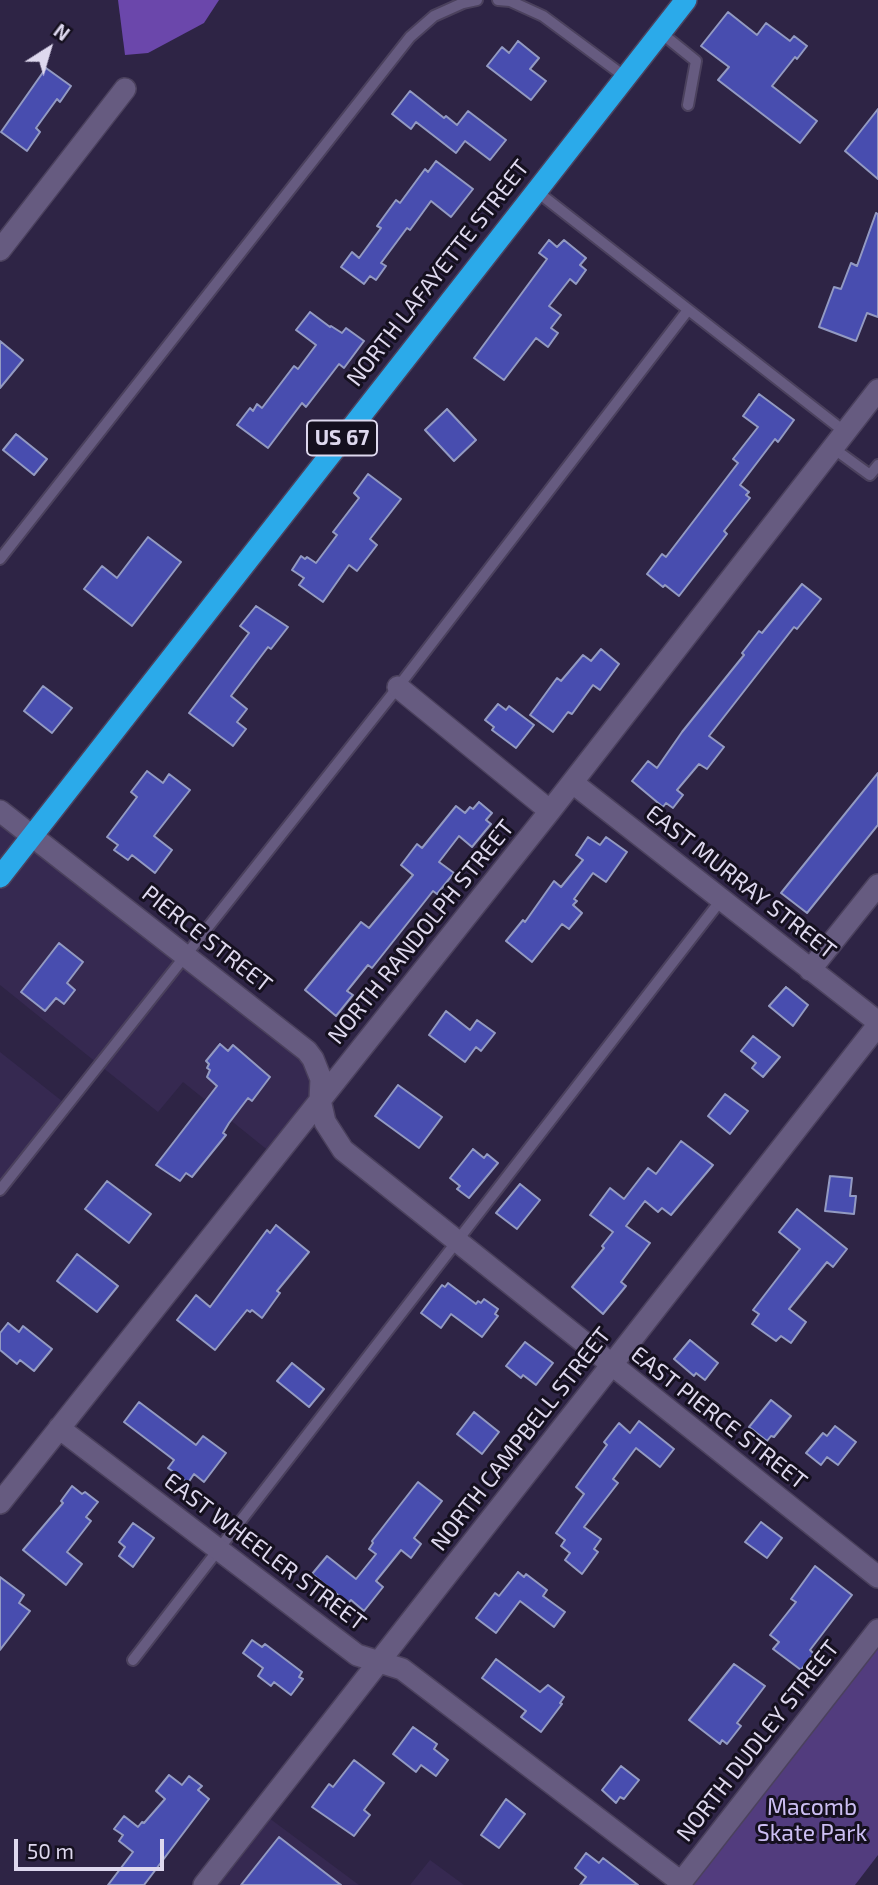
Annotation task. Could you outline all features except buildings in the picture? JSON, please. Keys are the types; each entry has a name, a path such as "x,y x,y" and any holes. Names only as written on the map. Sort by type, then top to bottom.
{"highway":[{"name":"NORTH LAFAYETTE STREET","path":"0,877 686,0"}],"street":[{"path":"0,250 125,89"},
{"name":"NORTH RANDOLPH STREET","path":"0,1503 573,783 878,390"},
{"path":"398,687 550,811"},
{"name":"EAST MURRAY STREET","path":"573,783 878,1023"},
{"name":"PIERCE STREET","path":"0,811 307,1051 321,1079 320,1100"},
{"path":"810,970 878,885"},
{"name":"NORTH CAMPBELL STREET","path":"204,1885 878,1023"},
{"name":"EAST PIERCE STREET","path":"320,1100 325,1122 343,1150 878,1577"},
{"name":"EAST WHEELER STREET","path":"59,1428 357,1655 402,1669 680,1884"},
{"name":"NORTH DUDLEY STREET","path":"680,1884 878,1630"}],"lane":[{"path":"0,559 410,37 434,16 477,0"},
{"path":"498,0 510,1 543,16 624,76"},
{"path":"660,32 696,61 688,104"},
{"path":"535,190 688,310 839,440 870,475 878,465"},
{"path":"0,1190 398,687 688,310"},
{"path":"133,1660 721,900"}],"shaded area":[{"path":"118,0 219,0 204,23 148,53 125,55"},
{"path":"0,811 307,1051 321,1079 275,1156 183,1082 158,1112 0,985"},
{"path":"0,1052 67,1105 0,1190"},
{"path":"261,1812 359,1885 203,1885"},
{"path":"430,1860 464,1885 410,1885"}],"green space":[{"name":"Macomb Skate Park","path":"878,1630 878,1855 855,1885 684,1885"}]}
